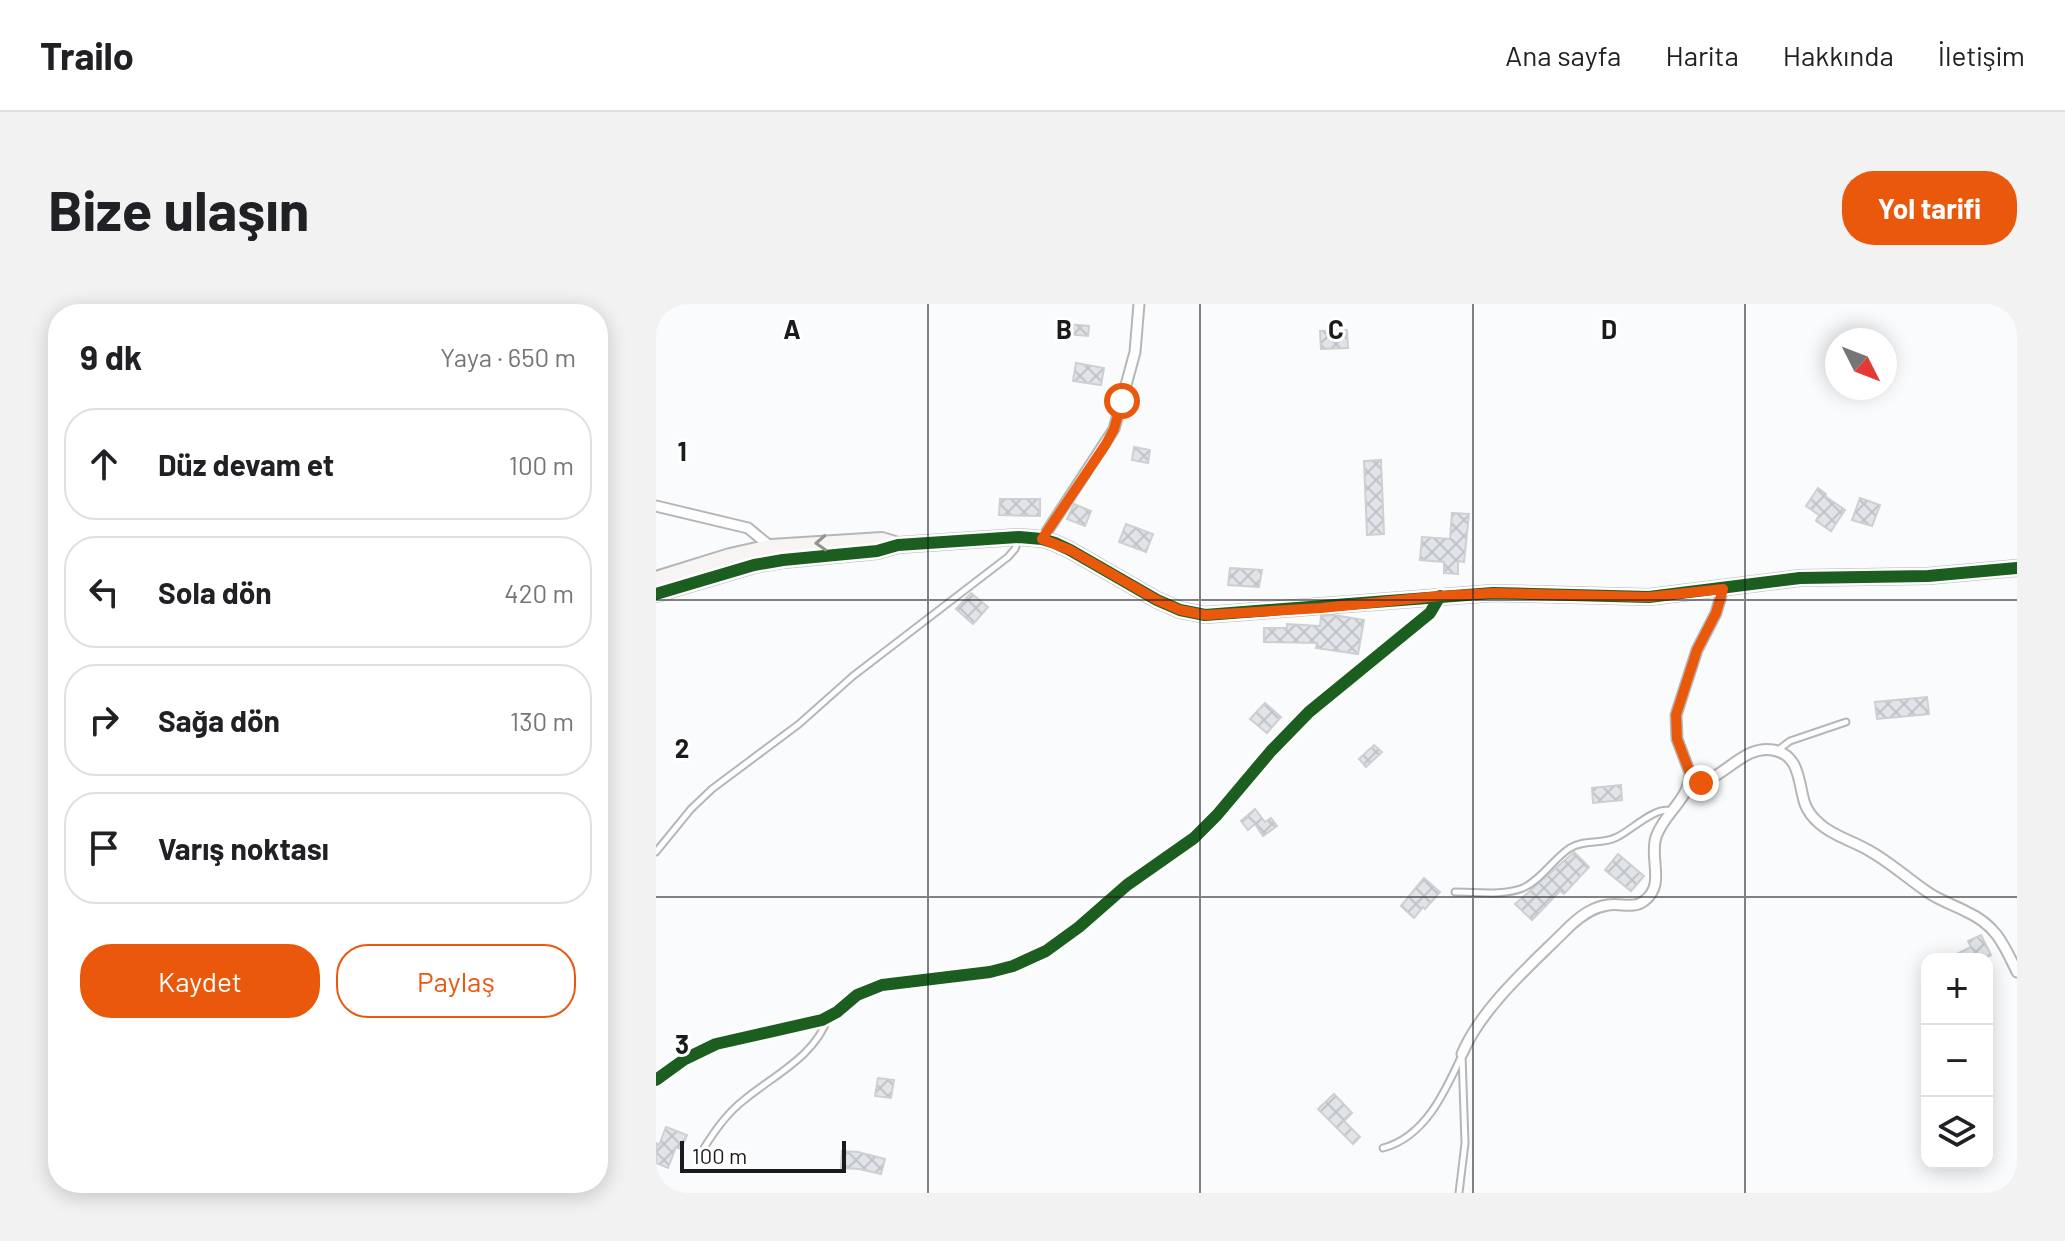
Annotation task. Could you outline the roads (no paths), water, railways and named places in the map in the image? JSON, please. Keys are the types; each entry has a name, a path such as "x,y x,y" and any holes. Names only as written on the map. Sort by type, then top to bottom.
{"street":[{"path":"1042,539 1114,429 1135,352 1139,304"},
{"path":"656,506 748,528 771,547"},
{"path":"656,594 754,565 783,560 877,551 898,545 1019,537 1042,539 1070,550 1157,600 1193,614 1205,615 1493,593 1649,597 1800,578 1902,577 2017,568"},
{"path":"656,579 771,547 882,540 898,545"},
{"path":"1462,1054 1473,1030 1488,1010 1584,914 1614,904 1636,906 1650,896 1657,878 1655,844 1660,829 1690,783 1690,773 1677,739 1676,715 1697,650 1716,613 1723,589"},
{"path":"656,1080 685,1059 716,1044 828,1018 857,995 873,987 1001,970 1035,957 1068,936 1127,885 1200,833 1289,731 1430,613 1440,596"},
{"path":"1690,783 1706,781 1759,751 1777,751 1788,758 1796,769 1805,804 1816,820 1888,862 1940,899 1985,923 2000,938 2017,972"}],"lane":[{"path":"656,852 701,798 1008,557 1019,537"},
{"path":"1777,751 1790,741 1846,722"},
{"path":"1455,892 1498,893 1527,886 1572,847 1583,842 1617,837 1660,810 1672,811"},
{"path":"704,1148 718,1126 741,1101 808,1050 823,1032 828,1018"},
{"path":"1383,1148 1400,1142 1419,1127 1446,1087 1462,1054"},
{"path":"1459,1193 1465,1143 1462,1054"}]}
